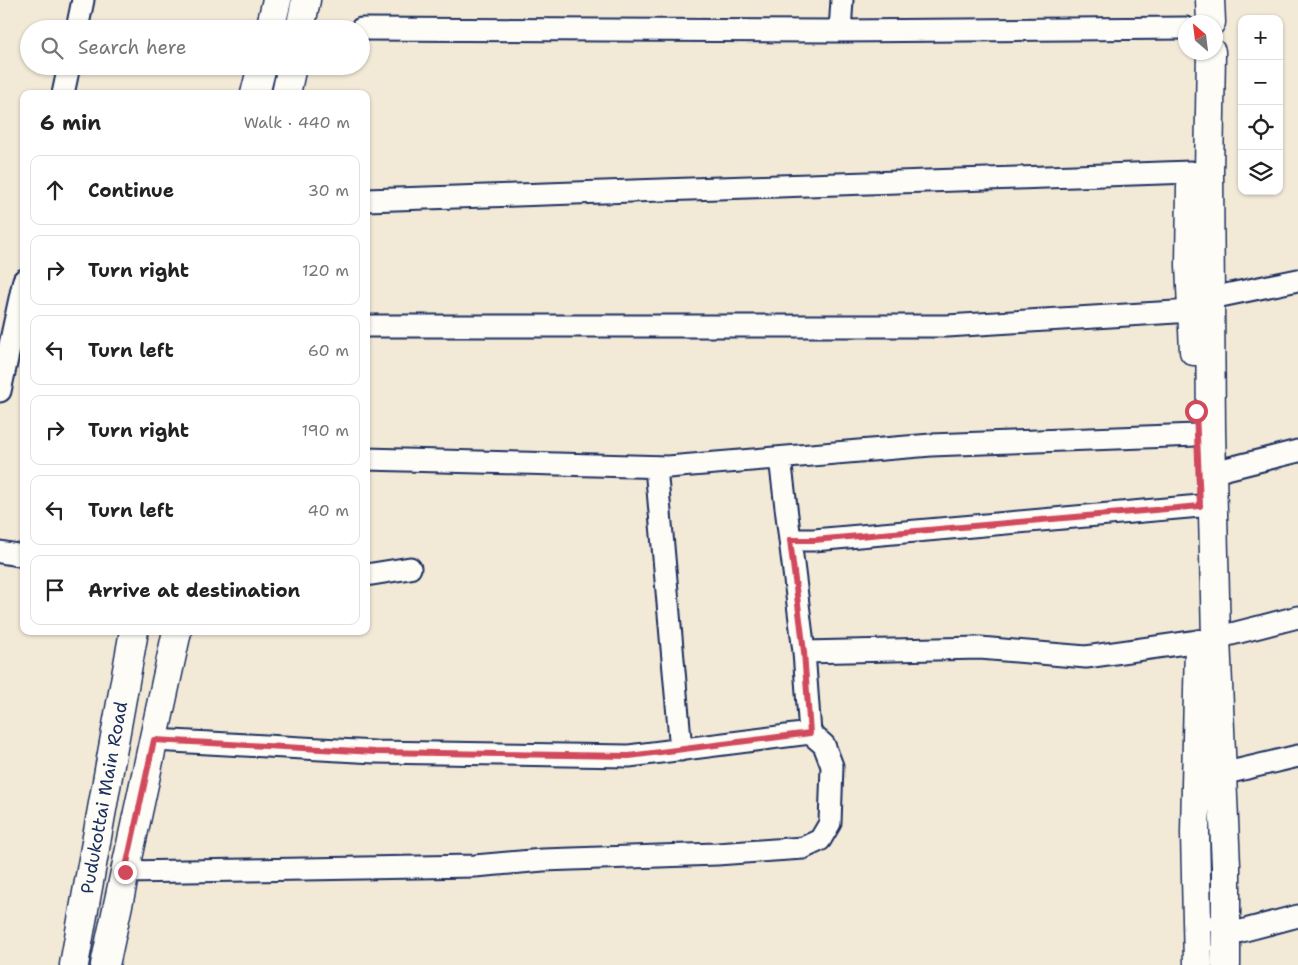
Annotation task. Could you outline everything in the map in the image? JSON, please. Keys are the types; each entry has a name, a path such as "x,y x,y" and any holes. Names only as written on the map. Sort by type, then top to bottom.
{"street":[{"path":"79,20 83,0"},
{"path":"272,20 277,0"},
{"path":"302,20 306,0"},
{"path":"840,31 842,0"},
{"path":"1193,0 1193,15"},
{"path":"1210,0 1211,15"},
{"path":"370,29 840,31 1178,28"},
{"path":"1193,60 1191,172 1214,472 1208,640 1195,833 1198,965"},
{"path":"1211,60 1209,173 1197,436 1208,640 1222,774 1226,866 1226,965"},
{"path":"64,90 67,75"},
{"path":"256,90 260,75"},
{"path":"287,90 290,75"},
{"path":"370,200 1191,172"},
{"path":"370,326 947,326 1202,304 1298,280"},
{"path":"0,390 20,298"},
{"path":"370,459 656,467 931,445 1197,436"},
{"path":"1214,472 1298,451"},
{"path":"125,872 475,866 543,860 717,854 803,848 820,840 830,823 832,766 824,745 810,733 804,652 780,458"},
{"path":"656,467 681,750"},
{"path":"790,540 814,540 1200,506"},
{"path":"0,552 20,555"},
{"path":"370,574 410,568"},
{"path":"804,652 980,648 1086,657 1208,640 1298,617"},
{"name":"Pudukottai Main Road","path":"74,965 133,635"},
{"path":"105,965 176,635"},
{"path":"154,740 414,752 629,756 810,733"},
{"path":"1222,774 1298,756"},
{"path":"1226,935 1298,916"}],"route":[{"path":"125,872 154,740 375,752 629,756 810,733 804,652 790,540 814,540 1200,506 1196,411"}]}
